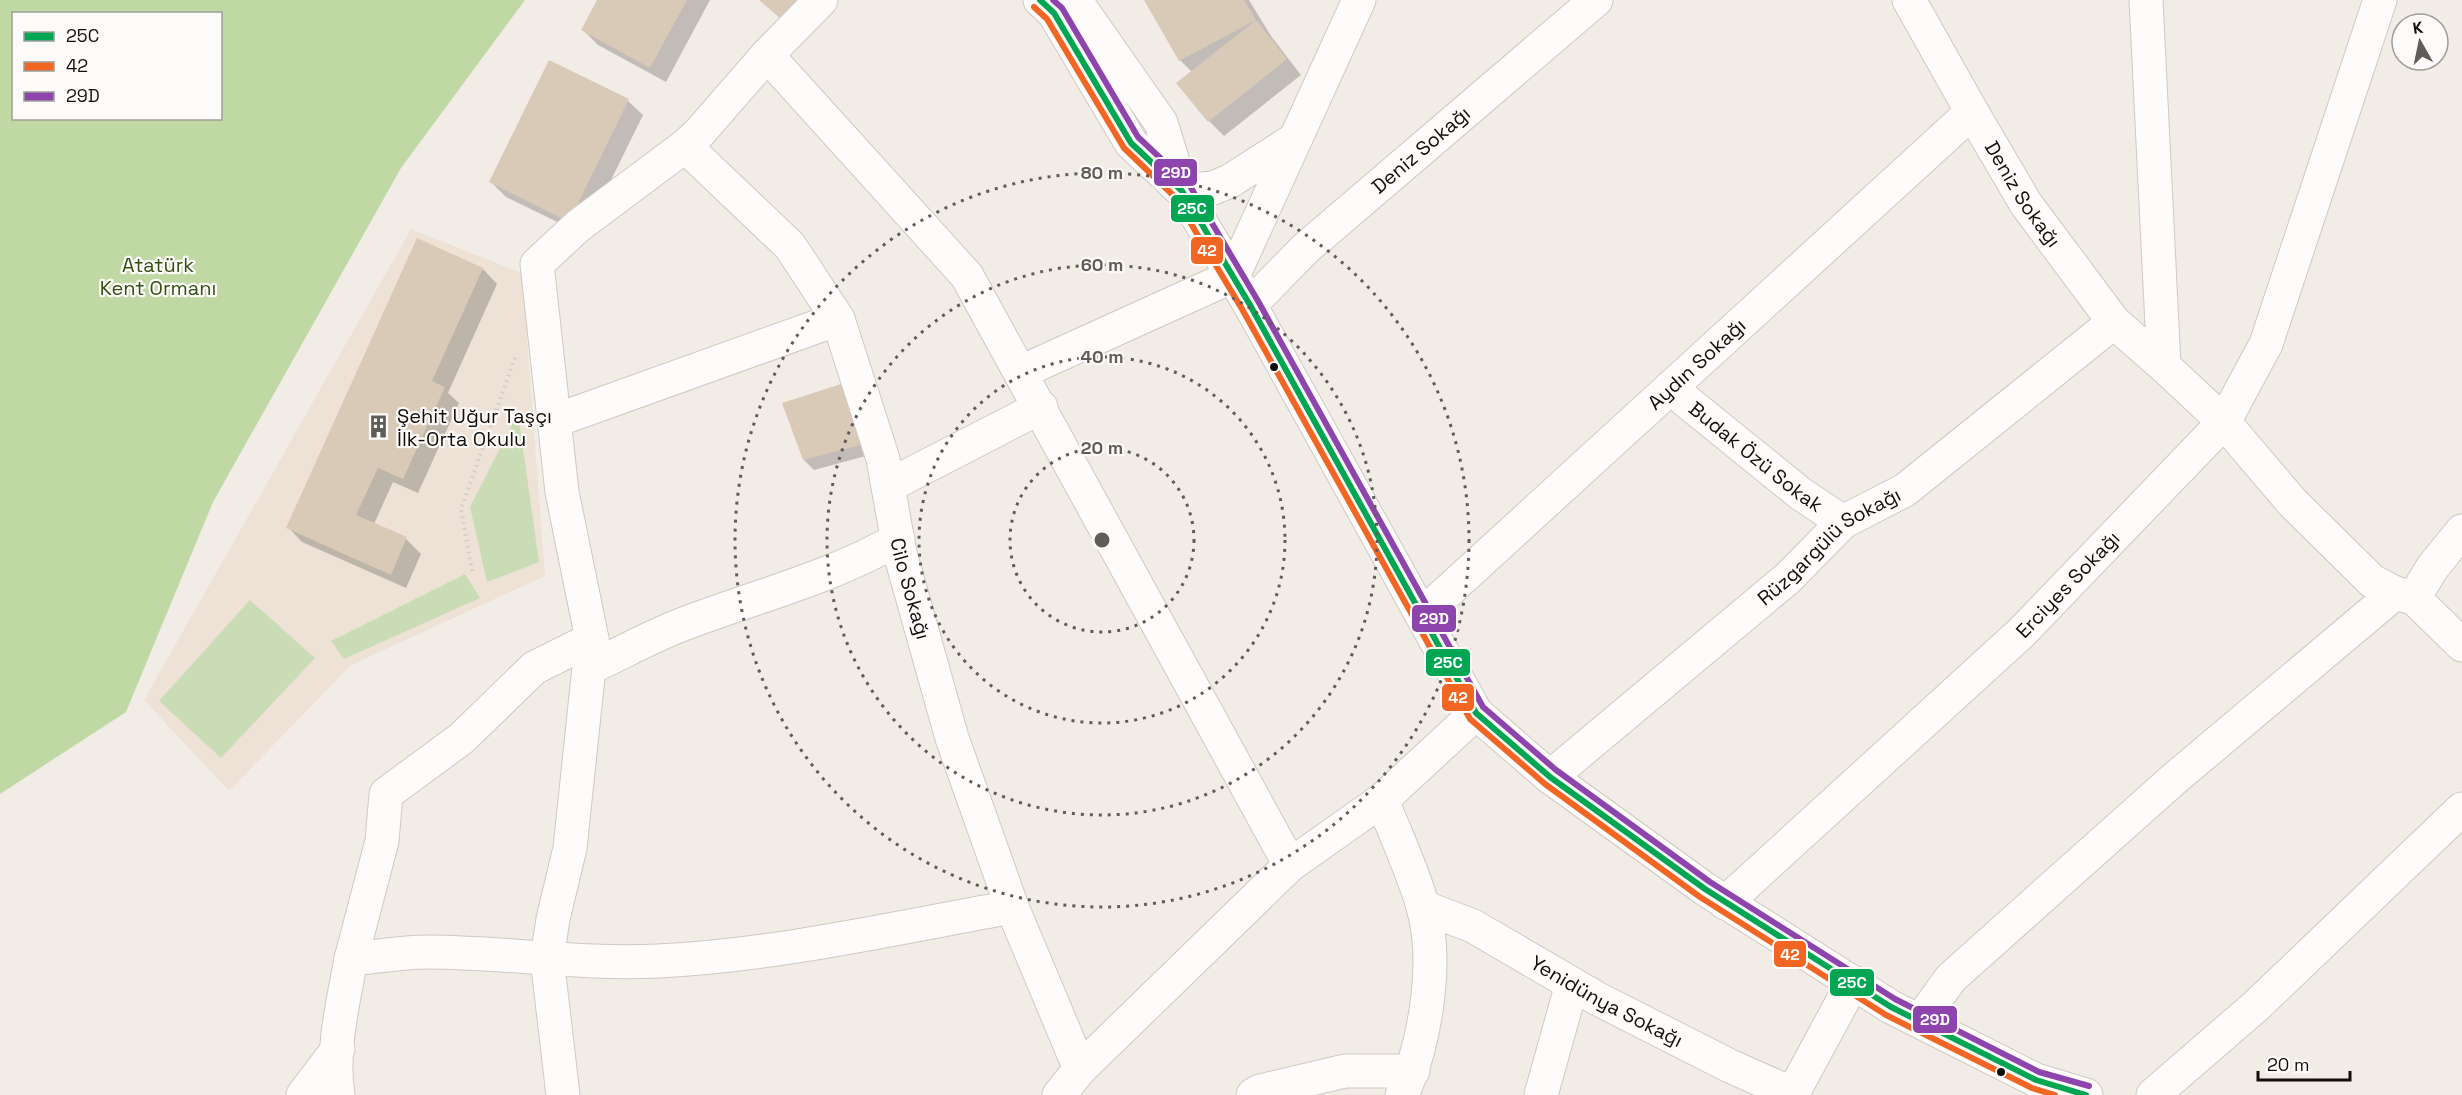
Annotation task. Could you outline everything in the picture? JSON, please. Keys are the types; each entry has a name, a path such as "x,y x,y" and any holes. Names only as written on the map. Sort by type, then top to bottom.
{"street":[{"path":"563,1095 547,958 553,919 570,848 590,654 562,492 537,264 578,226 685,146 767,55 821,0"},
{"path":"1040,0 1054,13 1131,142 1182,191 1213,188 1230,181 1294,140"},
{"path":"1075,0 1161,123 1182,191 1250,305 1476,713 1550,777 1725,903 1891,1007 2036,1080 2086,1095"},
{"path":"1021,372 1233,276 1359,0"},
{"name":"Deniz Sokağı","path":"1250,305 1306,248 1596,0"},
{"name":"Deniz Sokağı","path":"1909,0 1971,112 2026,204 2114,322 2224,422"},
{"path":"2146,0 2164,366"},
{"name":"Erciyes Sokağı","path":"1725,903 2021,633 2224,422 2266,344 2380,0"},
{"path":"767,55 967,276 1041,407 1290,865"},
{"name":"Aydın Sokağı","path":"1422,615 1971,112"},
{"name":"Cilo Sokağı","path":"685,146 790,246 838,319 883,459 898,538 952,738 1012,907 1080,1069"},
{"path":"554,421 838,319"},
{"name":"Rüzgargülü Sokağı","path":"1550,777 1788,578 1843,522 1905,490 2114,322"},
{"name":"Budak Özü Sokak","path":"1670,388 1801,494 1843,522"},
{"path":"888,486 1041,407"},
{"path":"2224,422 2300,510 2372,581 2405,596 2462,645"},
{"path":"1920,1021 1951,978 2174,779 2405,596 2462,531"},
{"path":"338,1095 336,1079 338,1049 351,959 382,841 386,794 462,738 534,668 590,654 674,628 822,574 879,550 898,538"},
{"path":"1059,1095 1080,1069 1290,865 1382,800 1476,713"},
{"path":"1253,1095 1260,1091 1345,1071 1407,1083 1427,1005 1429,936 1423,907 1382,800"},
{"path":"2153,1095 2256,1006 2462,809"},
{"path":"351,959 426,952 656,961 722,957 787,948 1012,907"},
{"name":"Yenidünya Sokağı","path":"1423,907 1473,926 1572,984 1730,1066 1792,1094"},
{"path":"1792,1094 1853,982"},
{"path":"1541,1095 1572,984"},
{"path":"303,1095 338,1049"}],"path":[{"path":"472,571 461,509 513,358 546,347"}],"shaded area":[{"path":"411,229 522,273 545,576 351,665 229,791 144,700"}],"green space":[{"name":"Atatürk Kent Ormanı","path":"0,0 525,0 401,168 213,502 126,712 0,794"},
{"path":"518,413 539,562 487,582 470,507"},
{"path":"465,574 480,598 344,659 331,641"},
{"path":"250,600 315,658 221,758 159,701"}],"building":[{"path":"597,0 687,0 650,68 581,30"},
{"path":"759,0 800,0 782,20"},
{"path":"1144,0 1244,0 1256,20 1179,61"},
{"path":"1256,20 1287,59 1208,122 1176,83"},
{"path":"549,60 629,99 569,222 489,182"},
{"name":"Şehit Uğur Taşçı İlk-Orta Okulu","path":"417,238 483,268 432,381 445,387 403,479 378,468 356,515 407,537 391,575 286,528"},
{"path":"841,384 864,444 803,460 782,403"}],"transit line":[{"name":"25C","path":"1040,0 1054,13 1131,143 1182,191 1250,305 1476,713 1550,777 1705,889 1891,1007 2036,1080 2086,1095"},
{"name":"29D","path":"1053,0 1062,8 1138,137 1190,186 1258,301 1483,707 1556,770 1710,882 1895,999 2039,1072 2089,1086"},
{"name":"42","path":"1034,7 1047,19 1124,148 1175,197 1242,309 1470,719 1545,784 1700,897 1886,1015 2032,1088 2055,1095"}],"place":[{"name":"Şehit Uğur Taşçı İlk-Orta Okulu","path":"379,427"}]}
